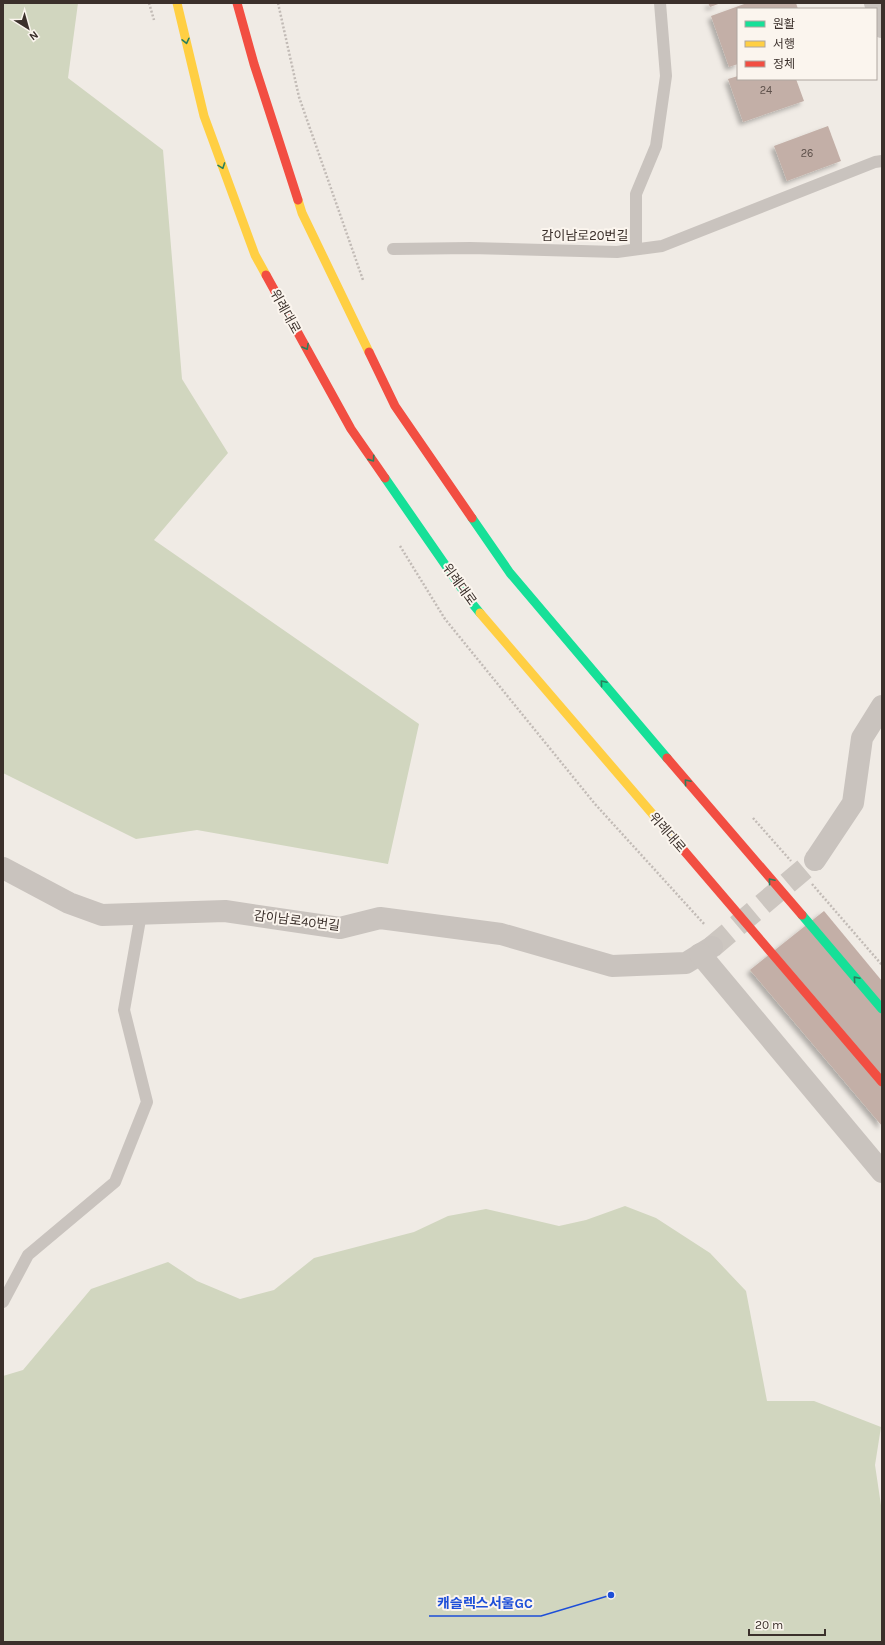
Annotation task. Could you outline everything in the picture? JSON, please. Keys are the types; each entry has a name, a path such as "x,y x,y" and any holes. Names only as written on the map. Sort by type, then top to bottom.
{"main road":[{"name":"위례대로","path":"177,3 204,116 255,255 351,430 471,602 882,1082"},
{"path":"237,3 254,64 302,213 395,406 510,574 882,1009"}],"street":[{"path":"877,10 882,27"},
{"path":"805,863 853,804 862,738 882,706"},
{"name":"감이남로40번길","path":"3,868 69,903 102,915 225,910 340,928 380,918 501,934 612,966 686,963 706,950 882,1172"}],"lane":[{"path":"636,249 636,194 656,146 666,76 660,3"},
{"name":"감이남로20번길","path":"392,249 470,248 617,252 662,246 875,162 882,161"},
{"path":"3,1302 28,1255 115,1182 147,1102 124,1010 141,914"}],"path":[{"path":"278,3 299,97 365,285"},
{"path":"749,814 805,863"},
{"path":"811,883 882,965"}],"green space":[{"path":"3,3 78,3 68,78 163,150 182,379 228,453 154,540 419,724 388,864 197,830 136,839 3,773"},
{"path":"625,1206 656,1218 710,1253 746,1291 767,1401 814,1401 881,1427 875,1465 882,1512 882,1642 3,1642 3,1376 23,1370 91,1289 168,1262 197,1281 240,1299 274,1290 314,1258 414,1232 448,1216 486,1209 559,1226 586,1220"}],"building":[{"path":"708,3 721,3 710,7"},
{"path":"747,3 796,3 798,8 737,8 737,64 729,67 711,16"},
{"path":"737,76 737,80 796,80 804,101 743,122 728,79"},
{"path":"828,126 841,161 787,181 774,146"},
{"path":"824,911 882,981 882,1126 750,970"}],"tunnel":[{"path":"712,947 815,860"}],"traffic: fast":[{"path":"385,478 480,613"},
{"path":"472,518 510,573 667,758"},
{"path":"802,915 882,1009"}],"traffic: slow":[{"path":"177,3 204,116 255,255 266,275"},
{"path":"298,200 302,213 369,352"},
{"path":"480,613 680,846"}],"traffic: jam":[{"path":"237,3 254,64 298,200"},
{"path":"266,275 351,429 385,478"},
{"path":"369,352 395,406 472,518"},
{"path":"667,758 802,915"},
{"path":"680,846 882,1082"}],"place":[{"name":"캐슬렉스서울GC","path":"611,1595"}]}
